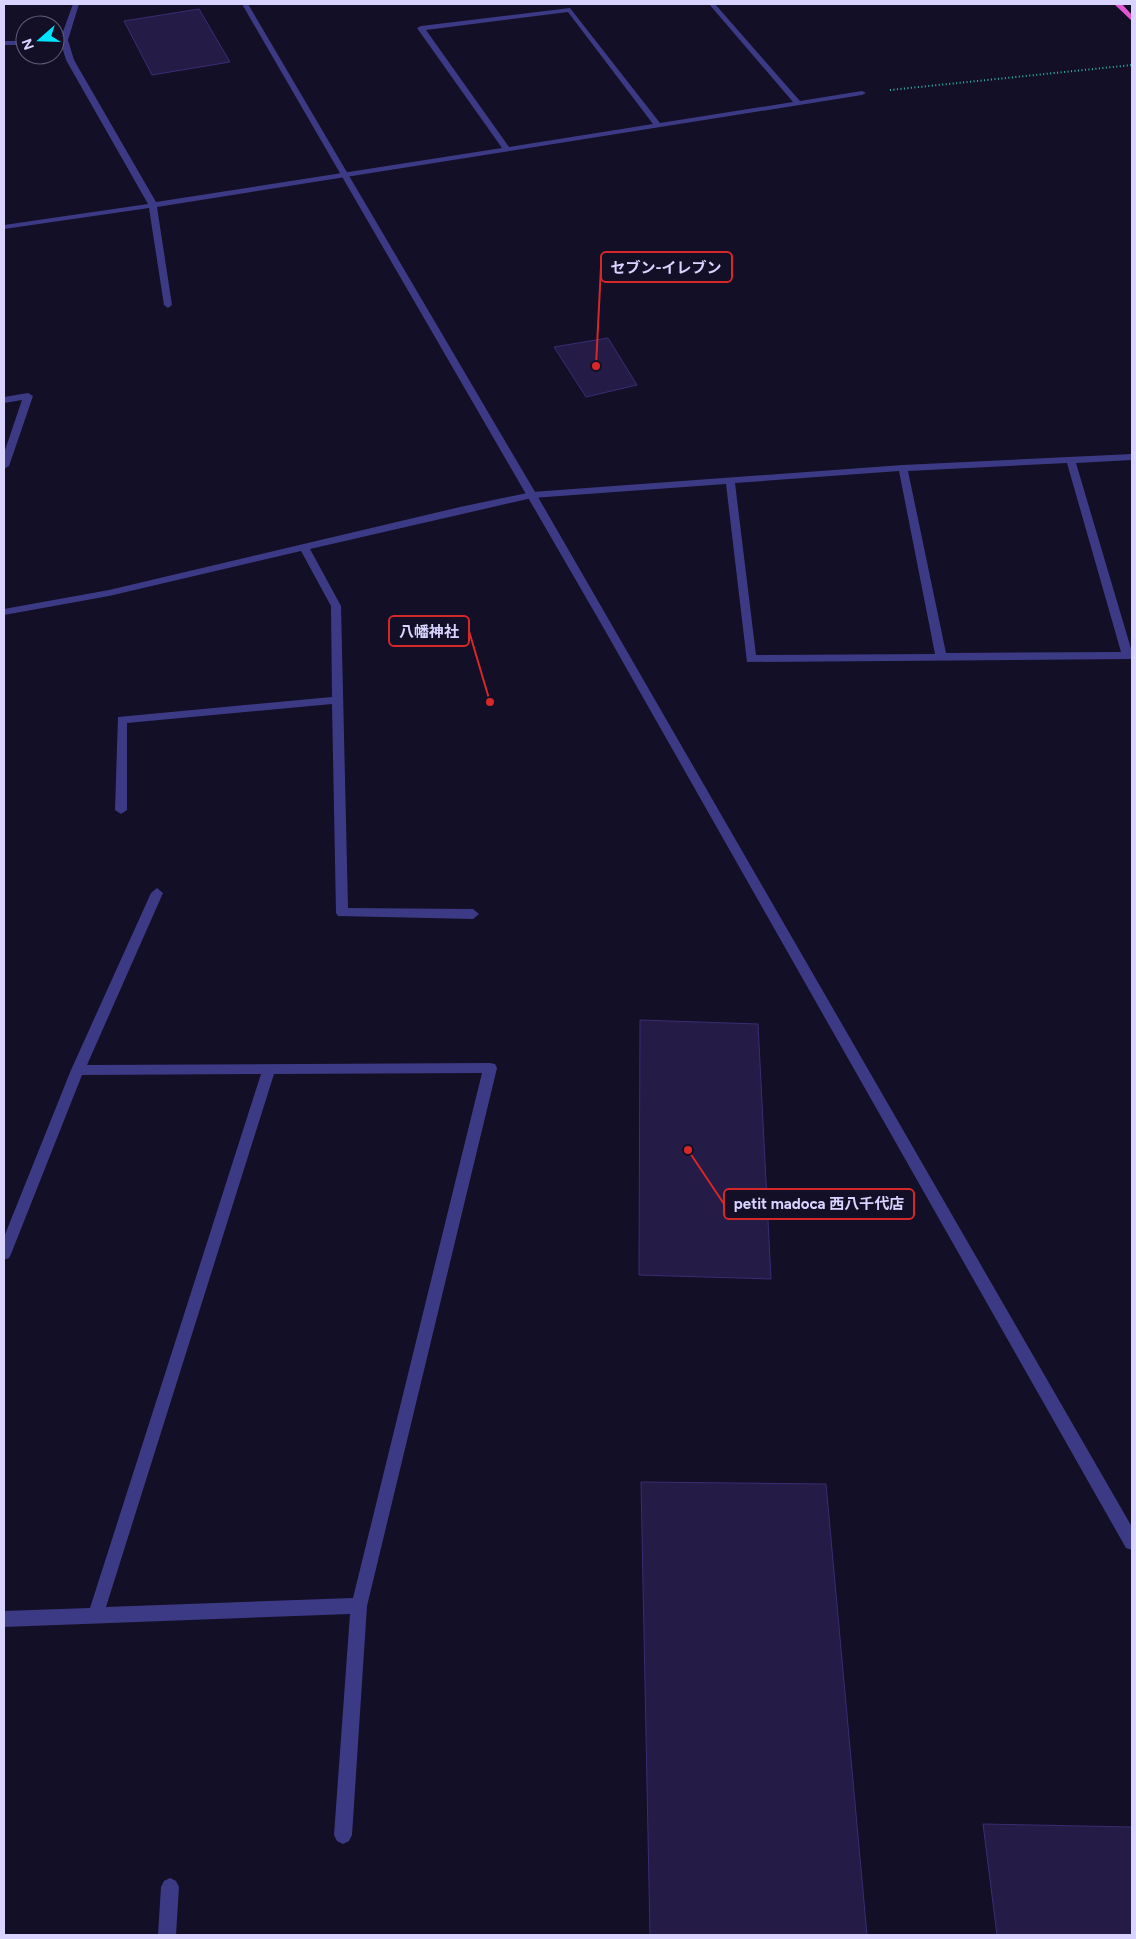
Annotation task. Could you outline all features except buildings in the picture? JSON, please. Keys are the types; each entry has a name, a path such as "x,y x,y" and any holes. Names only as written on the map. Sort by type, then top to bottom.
{"highway":[{"path":"1118,4 1132,19"}],"street":[{"path":"65,37 76,4"},
{"path":"245,4 342,175 532,495 940,1211 1132,1542"},
{"path":"712,4 798,103"},
{"path":"506,149 421,28 570,10 658,125"},
{"path":"65,46 70,60 153,206 168,305"},
{"path":"4,226 153,206 862,92"},
{"path":"4,400 28,396 4,466"},
{"path":"4,612 109,593 460,510 532,495 903,468 1132,457"},
{"path":"730,480 751,659 1130,655 1071,460"},
{"path":"903,468 940,657"},
{"path":"305,548 336,606 342,913 473,914"},
{"path":"121,810 122,720 338,700"},
{"path":"4,1254 78,1070 156,893"},
{"path":"78,1070 490,1068 359,1606 343,1835"},
{"path":"95,1616 269,1069"},
{"path":"4,1619 359,1606"},
{"path":"167,1935 170,1887"}],"path":[{"path":"862,92 1132,65"}],"place":[{"name":"セブン-イレブン","path":"596,366"},
{"name":"八幡神社","path":"490,702"},
{"name":"petit madoca 西八千代店","path":"688,1150"}]}
